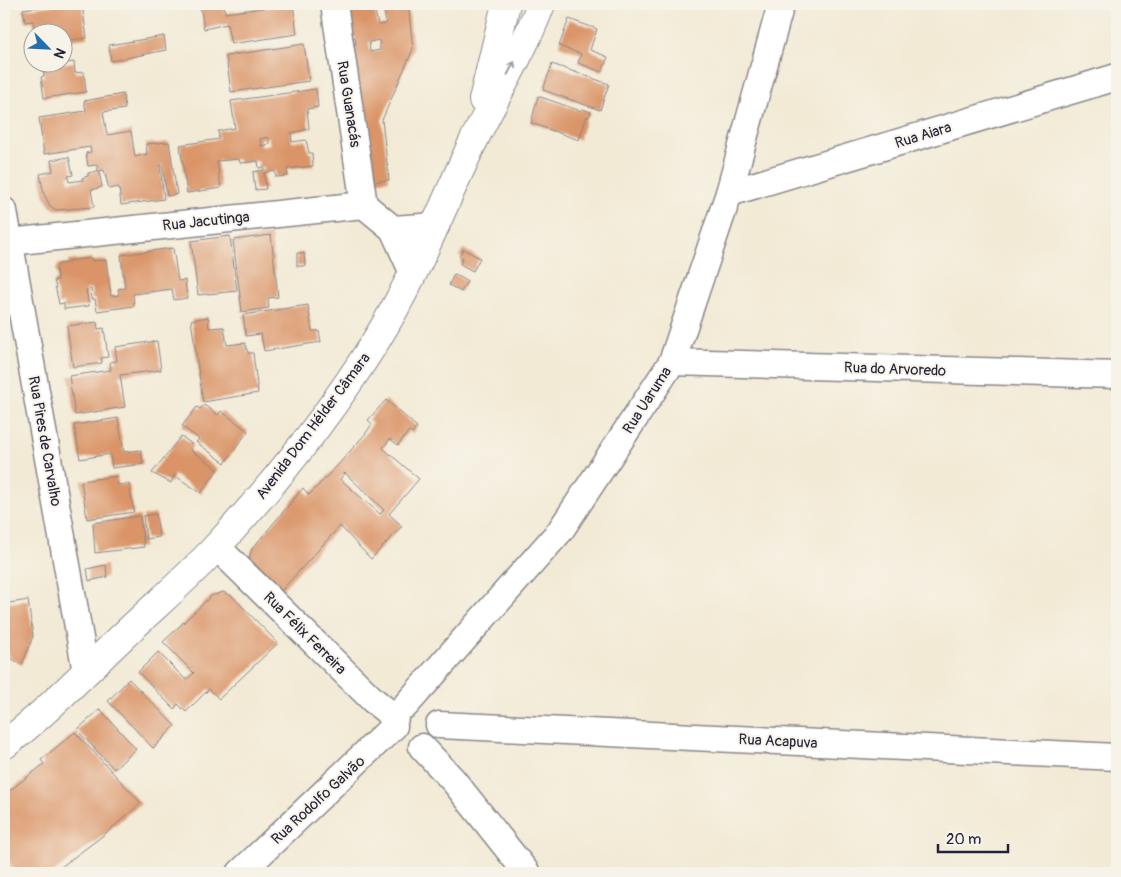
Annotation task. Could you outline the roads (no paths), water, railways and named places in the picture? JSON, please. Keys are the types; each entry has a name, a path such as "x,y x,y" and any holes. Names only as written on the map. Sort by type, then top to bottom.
{"main road":[{"name":"Avenida Dom Hélder Câmara","path":"473,143 506,4"},
{"name":"Avenida Dom Hélder Câmara","path":"4,745 86,672 217,546 294,457 333,404 376,341 412,273 436,226 473,143 532,28 541,4"}],"street":[{"name":"Rua Guanacás","path":"334,4 364,205"},
{"name":"Rua Uaruma","path":"398,716 560,531 672,362 729,194 781,4"},
{"name":"Rua Aiara","path":"729,194 1117,77"},
{"path":"364,205 393,229 412,273"},
{"name":"Rua Jacutinga","path":"9,242 364,205"},
{"name":"Rua Pires de Carvalho","path":"4,211 86,672"},
{"path":"393,229 436,226"},
{"name":"Rua do Arvoredo","path":"672,362 1117,375"},
{"name":"Rua Félix Ferreira","path":"217,546 373,700 398,716"},
{"path":"421,702 430,706 437,713 439,725 439,732 433,741 422,747 408,746 401,742 398,716 421,702"},
{"name":"Rua Rodolfo Galvão","path":"240,873 398,716"},
{"name":"Rua Acapuva","path":"439,725 1117,757"},
{"path":"422,747 454,780 527,873"}]}
